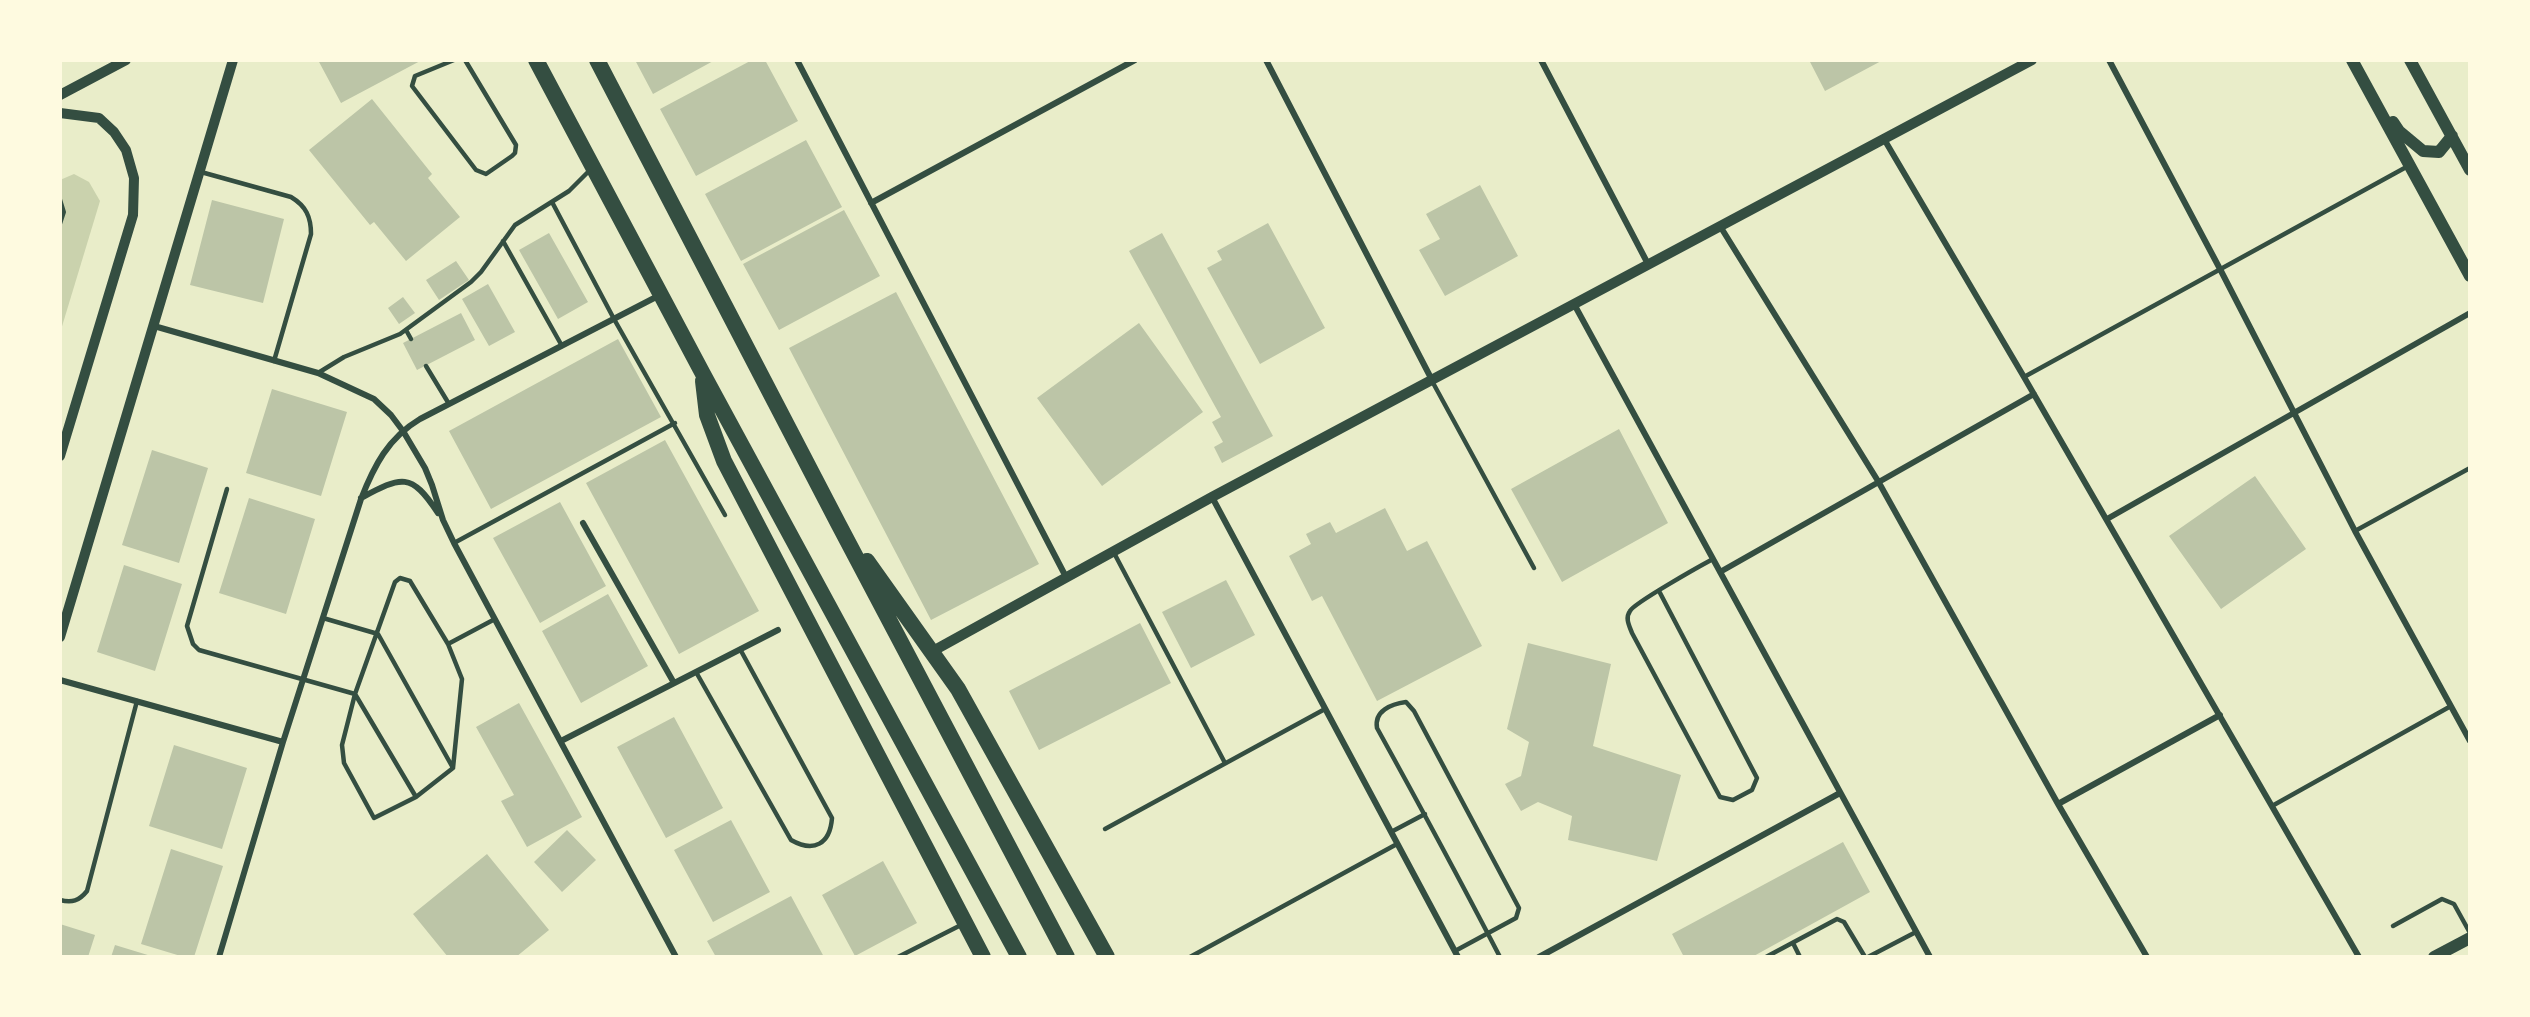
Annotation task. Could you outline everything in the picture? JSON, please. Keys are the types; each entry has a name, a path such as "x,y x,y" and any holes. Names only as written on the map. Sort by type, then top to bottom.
{"highway":[{"path":"536,60 1018,957"},
{"path":"597,60 1067,957"},
{"path":"703,374 707,415 724,461 983,957"},
{"path":"839,525 933,651 978,722 1107,957"}],"main road":[{"path":"2352,60 2470,276"},
{"path":"2410,60 2470,170"},
{"path":"2364,82 2399,131 2423,151 2439,152 2452,136"},
{"path":"2434,957 2470,938"}],"street":[{"path":"60,95 126,60"},
{"path":"60,637 233,60"},
{"path":"797,60 1066,577"},
{"path":"871,203 1135,60"},
{"path":"1266,60 1432,380"},
{"path":"1541,60 1648,264"},
{"path":"933,651 1212,497 2032,60"},
{"path":"2109,60 2295,412 2355,531 2470,741"},
{"path":"60,112 99,118 114,132 126,150 134,178 133,215 60,456"},
{"path":"1884,139 2025,377 2359,957"},
{"path":"1720,226 1878,481 2058,804 2147,957"},
{"path":"219,957 283,742 361,499 386,448 403,430 449,404 661,294"},
{"path":"1574,304 1930,957"},
{"path":"2107,519 2470,313"},
{"path":"154,326 318,373 374,399 391,415 403,430 432,485 443,520 454,543 676,957"},
{"path":"1720,572 2034,394"},
{"path":"361,499 392,483 407,482 423,490 443,520"},
{"path":"1212,497 1456,954"},
{"path":"584,523 674,683"},
{"path":"561,741 778,630"},
{"path":"60,680 283,742"},
{"path":"2058,804 2220,715"},
{"path":"1539,957 1840,793"}],"lane":[{"path":"454,60 415,76 412,86 476,170 486,174 512,156 516,145 465,60"},
{"path":"2025,377 2410,165"},
{"path":"318,373 344,357 406,330 477,277 515,225 569,191 593,167"},
{"path":"200,172 291,197 300,202 310,217 311,234 274,361"},
{"path":"552,202 614,319 675,423 725,515"},
{"path":"503,241 562,345"},
{"path":"406,330 411,339"},
{"path":"426,366 449,404"},
{"path":"1432,380 1534,568"},
{"path":"454,543 675,423"},
{"path":"2355,531 2470,468"},
{"path":"227,489 187,626 189,636 199,650 355,694 416,797"},
{"path":"1113,551 1225,764"},
{"path":"1659,591 1757,778 1752,790 1732,800 1720,797 1632,633 1627,618 1630,609 1659,591 1713,559"},
{"path":"400,578 406,578 448,645 462,679 453,768 416,797 374,818 342,756 343,737 355,694 378,634 395,582 400,578"},
{"path":"323,618 378,634 453,768"},
{"path":"448,645 495,619"},
{"path":"696,672 791,840 802,846 814,846 824,841 831,831 832,818 740,649"},
{"path":"60,900 76,901 87,891 137,701"},
{"path":"1456,954 1487,933 1516,918 1519,908 1414,711 1406,702 1399,703 1379,713 1376,720 1377,728 1425,814 1487,933 1500,957"},
{"path":"2272,806 2451,706"},
{"path":"1105,829 1326,709"},
{"path":"1391,832 1425,814"},
{"path":"1190,957 1397,844"},
{"path":"2393,926 2442,899 2454,904 2470,933"},
{"path":"1766,957 1837,920 1844,922 1867,957 1916,932"},
{"path":"898,957 965,923"},
{"path":"1793,943 1800,957"}],"path":[{"path":"60,199 64,212 60,224"}],"green space":[{"path":"74,174 89,182 100,201 60,333 60,180"}],"building":[{"path":"318,60 422,60 341,103"},
{"path":"635,60 715,60 653,94"},
{"path":"752,60 765,60 798,121 696,176 660,109"},
{"path":"1809,60 1883,60 1825,91"},
{"path":"372,99 432,174 428,178 460,217 406,261 374,222 370,225 309,150"},
{"path":"806,140 842,207 741,261 705,194"},
{"path":"1480,185 1518,256 1445,296 1419,250 1440,239 1426,214"},
{"path":"212,200 284,219 263,303 190,285"},
{"path":"844,210 880,276 779,330 743,264"},
{"path":"1268,223 1325,328 1260,364 1207,268 1222,260 1217,251"},
{"path":"549,233 588,302 558,319 519,250"},
{"path":"1162,233 1273,436 1222,463 1214,447 1223,442 1212,422 1221,417 1129,251"},
{"path":"456,261 469,280 439,300 426,280"},
{"path":"488,284 515,332 489,346 462,299"},
{"path":"896,292 1039,564 931,620 789,348"},
{"path":"403,297 415,313 399,324 388,308"},
{"path":"461,313 475,340 417,370 403,343"},
{"path":"1139,323 1203,412 1102,486 1037,398"},
{"path":"618,339 661,417 491,509 449,431"},
{"path":"272,389 347,412 321,496 246,473"},
{"path":"1619,429 1668,523 1562,582 1511,489"},
{"path":"665,440 759,611 679,654 586,483"},
{"path":"152,450 208,468 179,563 122,545"},
{"path":"2255,476 2306,549 2221,609 2169,536"},
{"path":"249,498 315,519 286,614 219,593"},
{"path":"560,502 606,586 540,623 493,538"},
{"path":"1385,508 1407,551 1427,541 1482,646 1377,701 1322,596 1312,601 1289,556 1311,544 1306,534 1330,522 1336,533"},
{"path":"124,565 182,584 155,671 97,652"},
{"path":"1226,580 1255,635 1191,668 1162,612"},
{"path":"608,594 648,666 581,703 542,631"},
{"path":"1140,623 1171,683 1039,750 1009,691"},
{"path":"1528,643 1611,664 1593,746 1681,775 1657,861 1568,840 1572,816 1538,802 1521,811 1505,784 1521,776 1529,742 1507,729"},
{"path":"519,703 582,817 527,847 501,801 514,795 476,727"},
{"path":"674,717 723,808 666,838 617,747"},
{"path":"174,745 247,768 222,849 149,826"},
{"path":"731,820 770,892 713,922 674,850"},
{"path":"567,830 596,860 562,892 534,862"},
{"path":"1843,842 1870,892 1752,957 1684,957 1672,934"},
{"path":"171,849 223,866 194,957 184,957 141,944"},
{"path":"487,854 549,930 516,957 448,957 413,914"},
{"path":"883,861 917,923 855,956 822,895"},
{"path":"791,896 824,957 716,957 707,941"},
{"path":"60,924 95,935 88,957 60,957"},
{"path":"115,945 151,956 151,957 111,957"}]}
